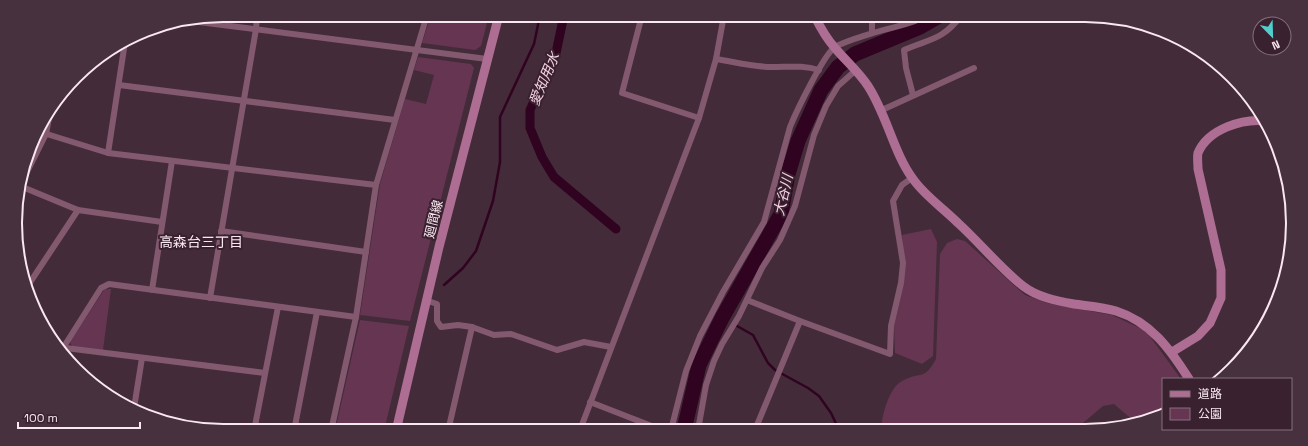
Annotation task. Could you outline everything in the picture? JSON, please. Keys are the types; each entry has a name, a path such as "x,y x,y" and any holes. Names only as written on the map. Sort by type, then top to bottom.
{"street":[{"path":"210,298 256,22"},
{"path":"333,424 356,317 376,185 425,22"},
{"name":"廻間線","path":"398,424 428,301 439,247 497,22"},
{"path":"640,22 622,93 699,118"},
{"path":"582,424 699,118 716,59 723,22"},
{"path":"818,22 834,48 854,68 882,110 912,178 925,193 1024,287 1041,296 1062,302 1115,311 1142,322 1162,339 1188,378"},
{"path":"872,22 872,33"},
{"path":"672,424 691,357 723,292 764,222 790,127 796,112 819,70 834,48 872,33 912,22"},
{"path":"914,95 906,68 904,50 931,41 944,34 955,22"},
{"path":"205,23 417,49 488,60"},
{"path":"108,153 124,48"},
{"path":"716,59 772,67 798,66 819,70"},
{"path":"699,424 706,385 714,361 747,300 762,268 780,240 795,206 814,135 826,106 838,86 854,68"},
{"path":"882,110 974,68"},
{"path":"119,85 395,120"},
{"path":"1172,352 1198,336 1210,323 1221,298 1221,270 1198,169 1198,154 1207,140 1219,132 1243,121 1257,119"},
{"path":"31,163 46,134 48,124"},
{"path":"46,134 108,153 376,185"},
{"path":"152,290 172,161"},
{"path":"747,300 890,354 891,326 901,283 903,263 893,201 902,185 912,178"},
{"path":"25,188 78,210 162,222"},
{"path":"31,281 78,210"},
{"path":"221,231 366,252"},
{"path":"63,344 101,288 109,284 356,317"},
{"path":"428,301 437,304 438,325 472,327 494,336 511,334 558,350 584,342 611,347"},
{"path":"255,424 278,307"},
{"path":"295,424 317,312"},
{"path":"757,424 800,321"},
{"path":"449,424 472,327"},
{"path":"67,349 265,373"},
{"path":"135,403 142,358"},
{"path":"590,402 647,424"}],"green space":[{"path":"429,22 487,22 481,46 475,50 422,43"},
{"path":"418,57 471,64 474,68 410,321 360,315 380,184 405,99 426,104 434,75 414,70"},
{"path":"931,229 937,242 933,356 922,364 895,353 894,326 904,281 902,235"},
{"path":"957,239 965,241 1025,295 1047,303 1112,315 1146,331 1180,378 1162,378 1162,409 1131,418 1114,404 1103,406 1082,424 882,424 887,402 894,388 899,383 910,377 925,373 936,359 940,254 947,243"},
{"path":"111,289 103,350 72,346 70,342 104,290"},
{"path":"360,320 409,326 386,424 337,424"}],"waterway":[{"path":"444,285 463,268 476,251 493,201 500,162 500,117 534,44 539,22"},
{"name":"愛知用水","path":"563,22 556,53 530,110 530,128 542,157 554,177 616,229"},
{"name":"大谷川","path":"685,424 699,365 722,318 781,214 788,174 798,141 821,90 838,67 855,54 929,22"},
{"path":"737,326 753,335 768,363 775,370 808,388 819,396 831,413 836,424"}],"district":[{"name":"高森台三丁目","path":"201,242"}]}
